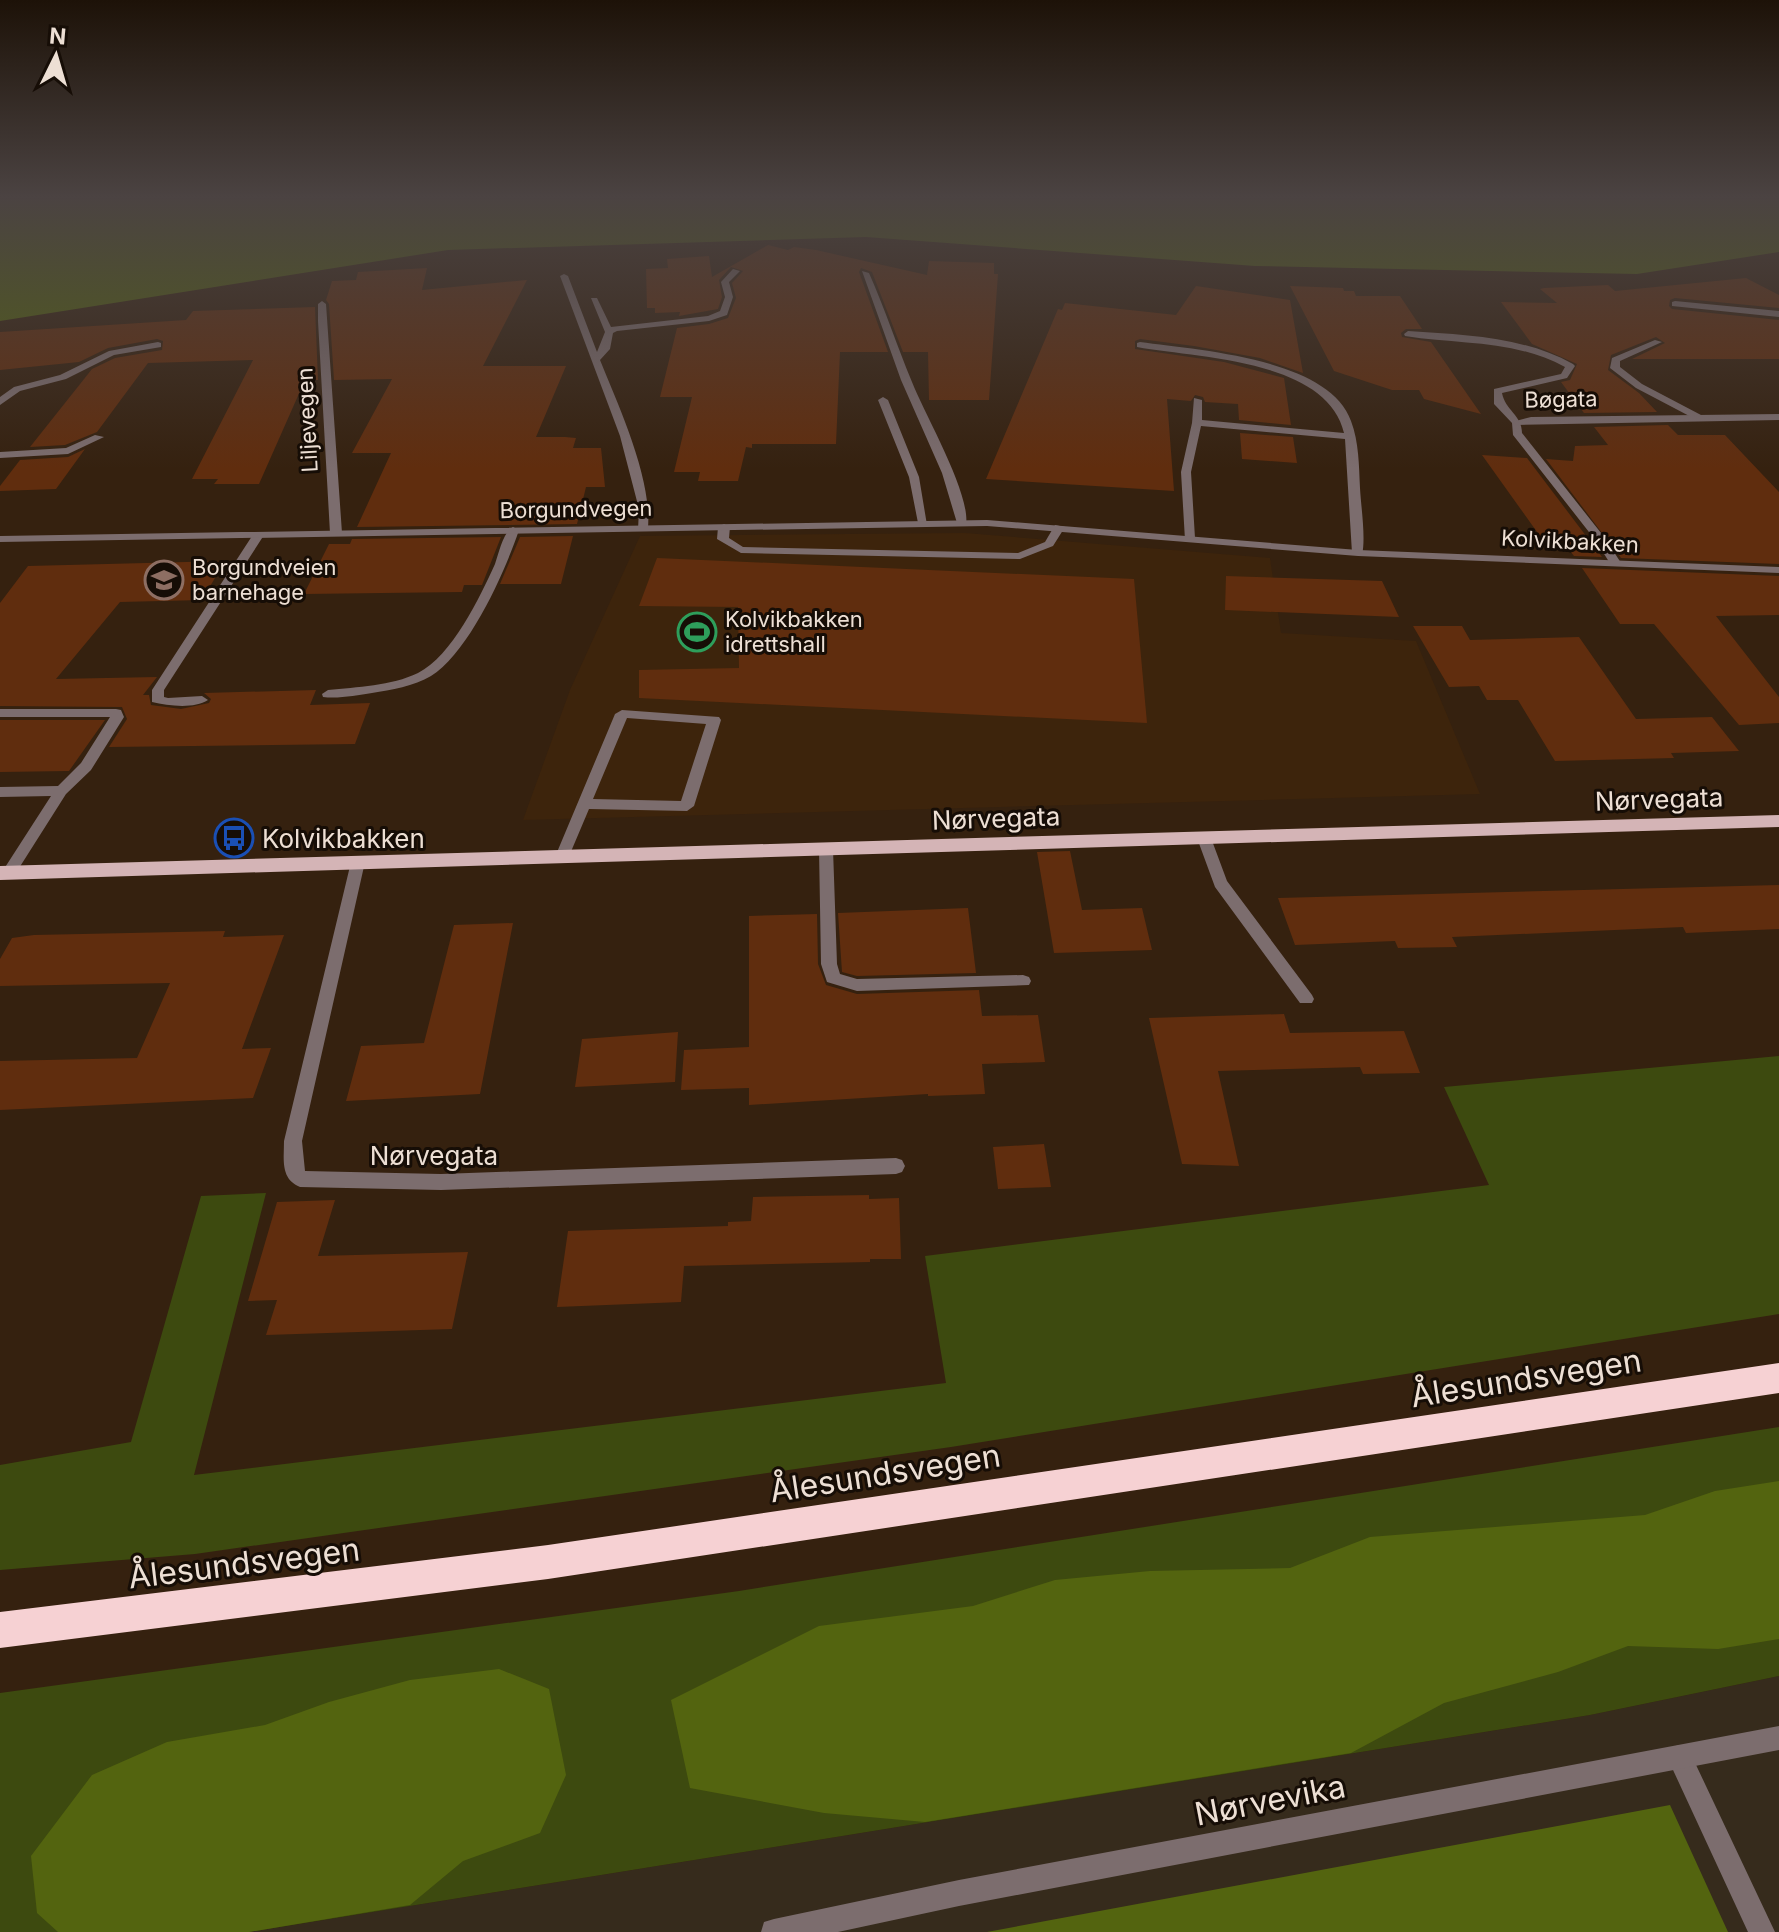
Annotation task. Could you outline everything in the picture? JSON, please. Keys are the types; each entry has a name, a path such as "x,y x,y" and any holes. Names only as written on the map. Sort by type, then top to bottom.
{"highway":[{"name":"Ålesundsvegen","path":"0,1630 548,1562 1779,1378"}],"main road":[{"name":"Nørvegata","path":"4,872 1779,821"}],"street":[{"path":"569,289 625,436 644,509 642,528"},
{"path":"609,332 628,325 709,318 724,313 729,297 727,289"},
{"path":"871,289 892,347 948,470 958,498 962,523"},
{"path":"594,300 609,332 605,349 596,359"},
{"name":"Liljevegen","path":"322,304 322,343 331,441 330,497 336,533"},
{"path":"1675,304 1779,314"},
{"name":"Bøgata","path":"1408,334 1518,346 1556,357 1570,366 1564,376 1497,391 1499,404 1517,422 1779,417"},
{"name":"Bøgata","path":"1658,342 1615,360 1615,368 1639,386 1698,417"},
{"path":"0,402 17,389 63,377 112,353 158,345"},
{"path":"1140,345 1227,359 1300,379 1321,388 1336,402 1345,414 1350,436 1358,553"},
{"path":"883,400 914,477 923,523"},
{"path":"1189,538 1186,472 1197,423 1197,400"},
{"path":"1517,422 1517,433 1601,540 1615,563"},
{"path":"1197,423 1350,436"},
{"path":"0,455 68,451 99,437"},
{"name":"Borgundvegen","path":"0,539 962,523"},
{"name":"Kolvikbakken","path":"962,523 1059,527 1358,553 1779,570"},
{"path":"724,527 723,539 741,550 1020,556 1049,544 1059,527"},
{"path":"328,694 403,682 427,674 447,657 502,562 513,530"},
{"path":"202,700 168,702 157,699 158,690 258,535"},
{"path":"0,713 116,713 117,717 88,764 77,779 61,791 4,872"},
{"path":"562,857 584,804 622,714 714,720 687,806 584,804"},
{"path":"0,792 61,791"},
{"path":"1204,838 1220,883 1306,999"},
{"path":"826,849 829,964 833,978 857,985 1023,981"},
{"name":"Nørvegata","path":"358,862 293,1141 294,1172 300,1179 441,1182 896,1166"},
{"name":"Nørvevika","path":"774,1932 959,1893 1779,1738"},
{"path":"1679,1757 1762,1932"}],"shaded area":[{"path":"965,533 1270,558 1281,633 1416,641 1480,794 523,820 570,690 640,536"},
{"path":"1779,1676 1779,1932 249,1932 1590,1715"}],"green space":[{"path":"0,289 201,289 0,321"},
{"path":"1779,1056 1779,1314 951,1447 195,1554 0,1570 0,1465 131,1442 201,1196 266,1193 194,1475 946,1383 925,1256 1489,1185 1444,1087"},
{"path":"1779,1427 1779,1676 1590,1715 249,1932 0,1932 0,1693 739,1591"},
{"path":"1779,1481 1779,1639 1718,1649 1628,1646 1558,1672 1444,1703 1351,1753 925,1822 824,1813 690,1788 671,1700 819,1626 973,1606 1055,1580 1150,1571 1290,1568 1370,1537 1645,1515 1715,1491"},
{"path":"499,1669 549,1689 566,1775 540,1833 463,1861 410,1905 249,1932 58,1932 37,1913 31,1856 92,1775 167,1742 265,1725 329,1702 410,1680"},
{"path":"1670,1805 1728,1932 987,1932"}],"building":[{"path":"329,289 522,289 483,366 566,366 536,437 576,438 573,448 601,448 605,487 586,487 577,524 357,527 391,453 352,453 392,379 334,380 329,304 326,300"},
{"path":"647,289 721,289 718,309 679,316 680,312 655,313 655,308 647,308"},
{"path":"734,289 865,289 888,352 840,352 836,444 752,444 752,448 746,447 738,481 698,481 700,472 674,472 692,397 660,397 677,328 728,318 736,298"},
{"path":"879,289 997,289 989,400 929,400 928,352 903,352"},
{"path":"1194,289 1217,289 1290,300 1303,373 1260,358 1194,346 1140,339 1135,341 1135,349 1224,362 1284,378 1291,425 1239,420 1238,404 1205,402 1203,397 1195,395 1191,401 1167,399 1174,491 986,479 1058,309 1062,310 1065,303 1176,315"},
{"path":"1292,289 1343,289 1354,291 1356,296 1400,296 1422,329 1406,329 1401,333 1402,337 1431,342 1481,414 1424,399 1419,390 1392,390 1334,371"},
{"path":"1540,289 1768,289 1779,295 1779,308 1675,298 1670,300 1669,306 1672,309 1779,320 1779,359 1632,359 1665,343 1656,337 1611,355 1608,370 1639,393 1657,412 1584,413 1561,382 1570,380 1577,364 1532,344 1501,302 1557,303"},
{"path":"315,307 318,380 305,380 259,484 214,484 218,479 192,479 253,360 148,363 97,432 65,445 30,447 92,369 115,358 162,350 163,341 157,339 108,348 79,362 0,370 0,332 186,320 193,311"},
{"path":"1668,425 1678,435 1725,435 1779,492 1779,564 1621,558 1546,459 1573,461 1575,446 1608,445 1594,427"},
{"path":"1240,433 1293,437 1297,463 1242,459"},
{"path":"85,449 56,489 0,491 0,486 20,460 68,457"},
{"path":"1482,455 1527,458 1602,557 1574,556 1567,547 1547,546"},
{"path":"573,536 561,584 500,584 520,537"},
{"path":"501,537 482,585 464,585 462,592 304,594 329,544 350,544 352,539"},
{"path":"657,558 1134,579 1147,723 639,698 639,670 739,668 738,607 639,606"},
{"path":"225,561 202,600 120,602 56,679 157,677 143,695 149,695 151,705 181,709 209,703 211,699 204,693 316,690 310,705 370,703 355,744 109,747 127,719 122,707 0,706 0,603 28,566"},
{"path":"1582,568 1779,576 1779,615 1716,616 1779,697 1779,723 1739,725 1654,624 1620,624"},
{"path":"1226,576 1382,581 1399,617 1225,610"},
{"path":"1413,626 1462,626 1470,640 1579,637 1636,719 1712,717 1739,751 1671,753 1674,758 1555,761 1518,700 1487,700 1479,686 1449,687"},
{"path":"0,720 105,720 69,771 0,772"},
{"path":"1070,851 1082,910 1142,908 1152,950 1054,953 1037,852"},
{"path":"1779,885 1779,929 1686,933 1683,927 1452,937 1457,947 1398,948 1395,941 1295,945 1278,898"},
{"path":"968,908 976,973 857,976 842,972 838,913"},
{"path":"817,914 818,964 826,985 857,994 979,990 982,1016 1038,1015 1045,1062 982,1064 985,1094 928,1094 749,1105 749,1088 681,1090 684,1050 749,1047 749,916"},
{"path":"513,923 480,1094 346,1101 361,1046 424,1043 454,925"},
{"path":"225,931 223,937 284,935 242,1049 271,1048 253,1098 0,1110 0,1061 137,1058 170,983 0,986 0,959 12,938"},
{"path":"1284,1014 1290,1033 1404,1031 1420,1073 1363,1074 1360,1067 1218,1071 1239,1166 1182,1164 1149,1018"},
{"path":"678,1032 675,1082 575,1087 582,1039"},
{"path":"1044,1144 1051,1187 998,1189 993,1147"},
{"path":"869,1195 869,1199 899,1198 901,1259 684,1266 681,1302 557,1307 568,1231 728,1226 728,1222 751,1221 753,1197"},
{"path":"335,1200 318,1256 468,1252 452,1329 266,1335 277,1300 248,1301 277,1202"}],"place":[{"name":"Borgundveien barnehage","path":"164,580"},
{"name":"Kolvikbakken idrettshall","path":"697,632"},
{"name":"Kolvikbakken","path":"234,838"}]}
